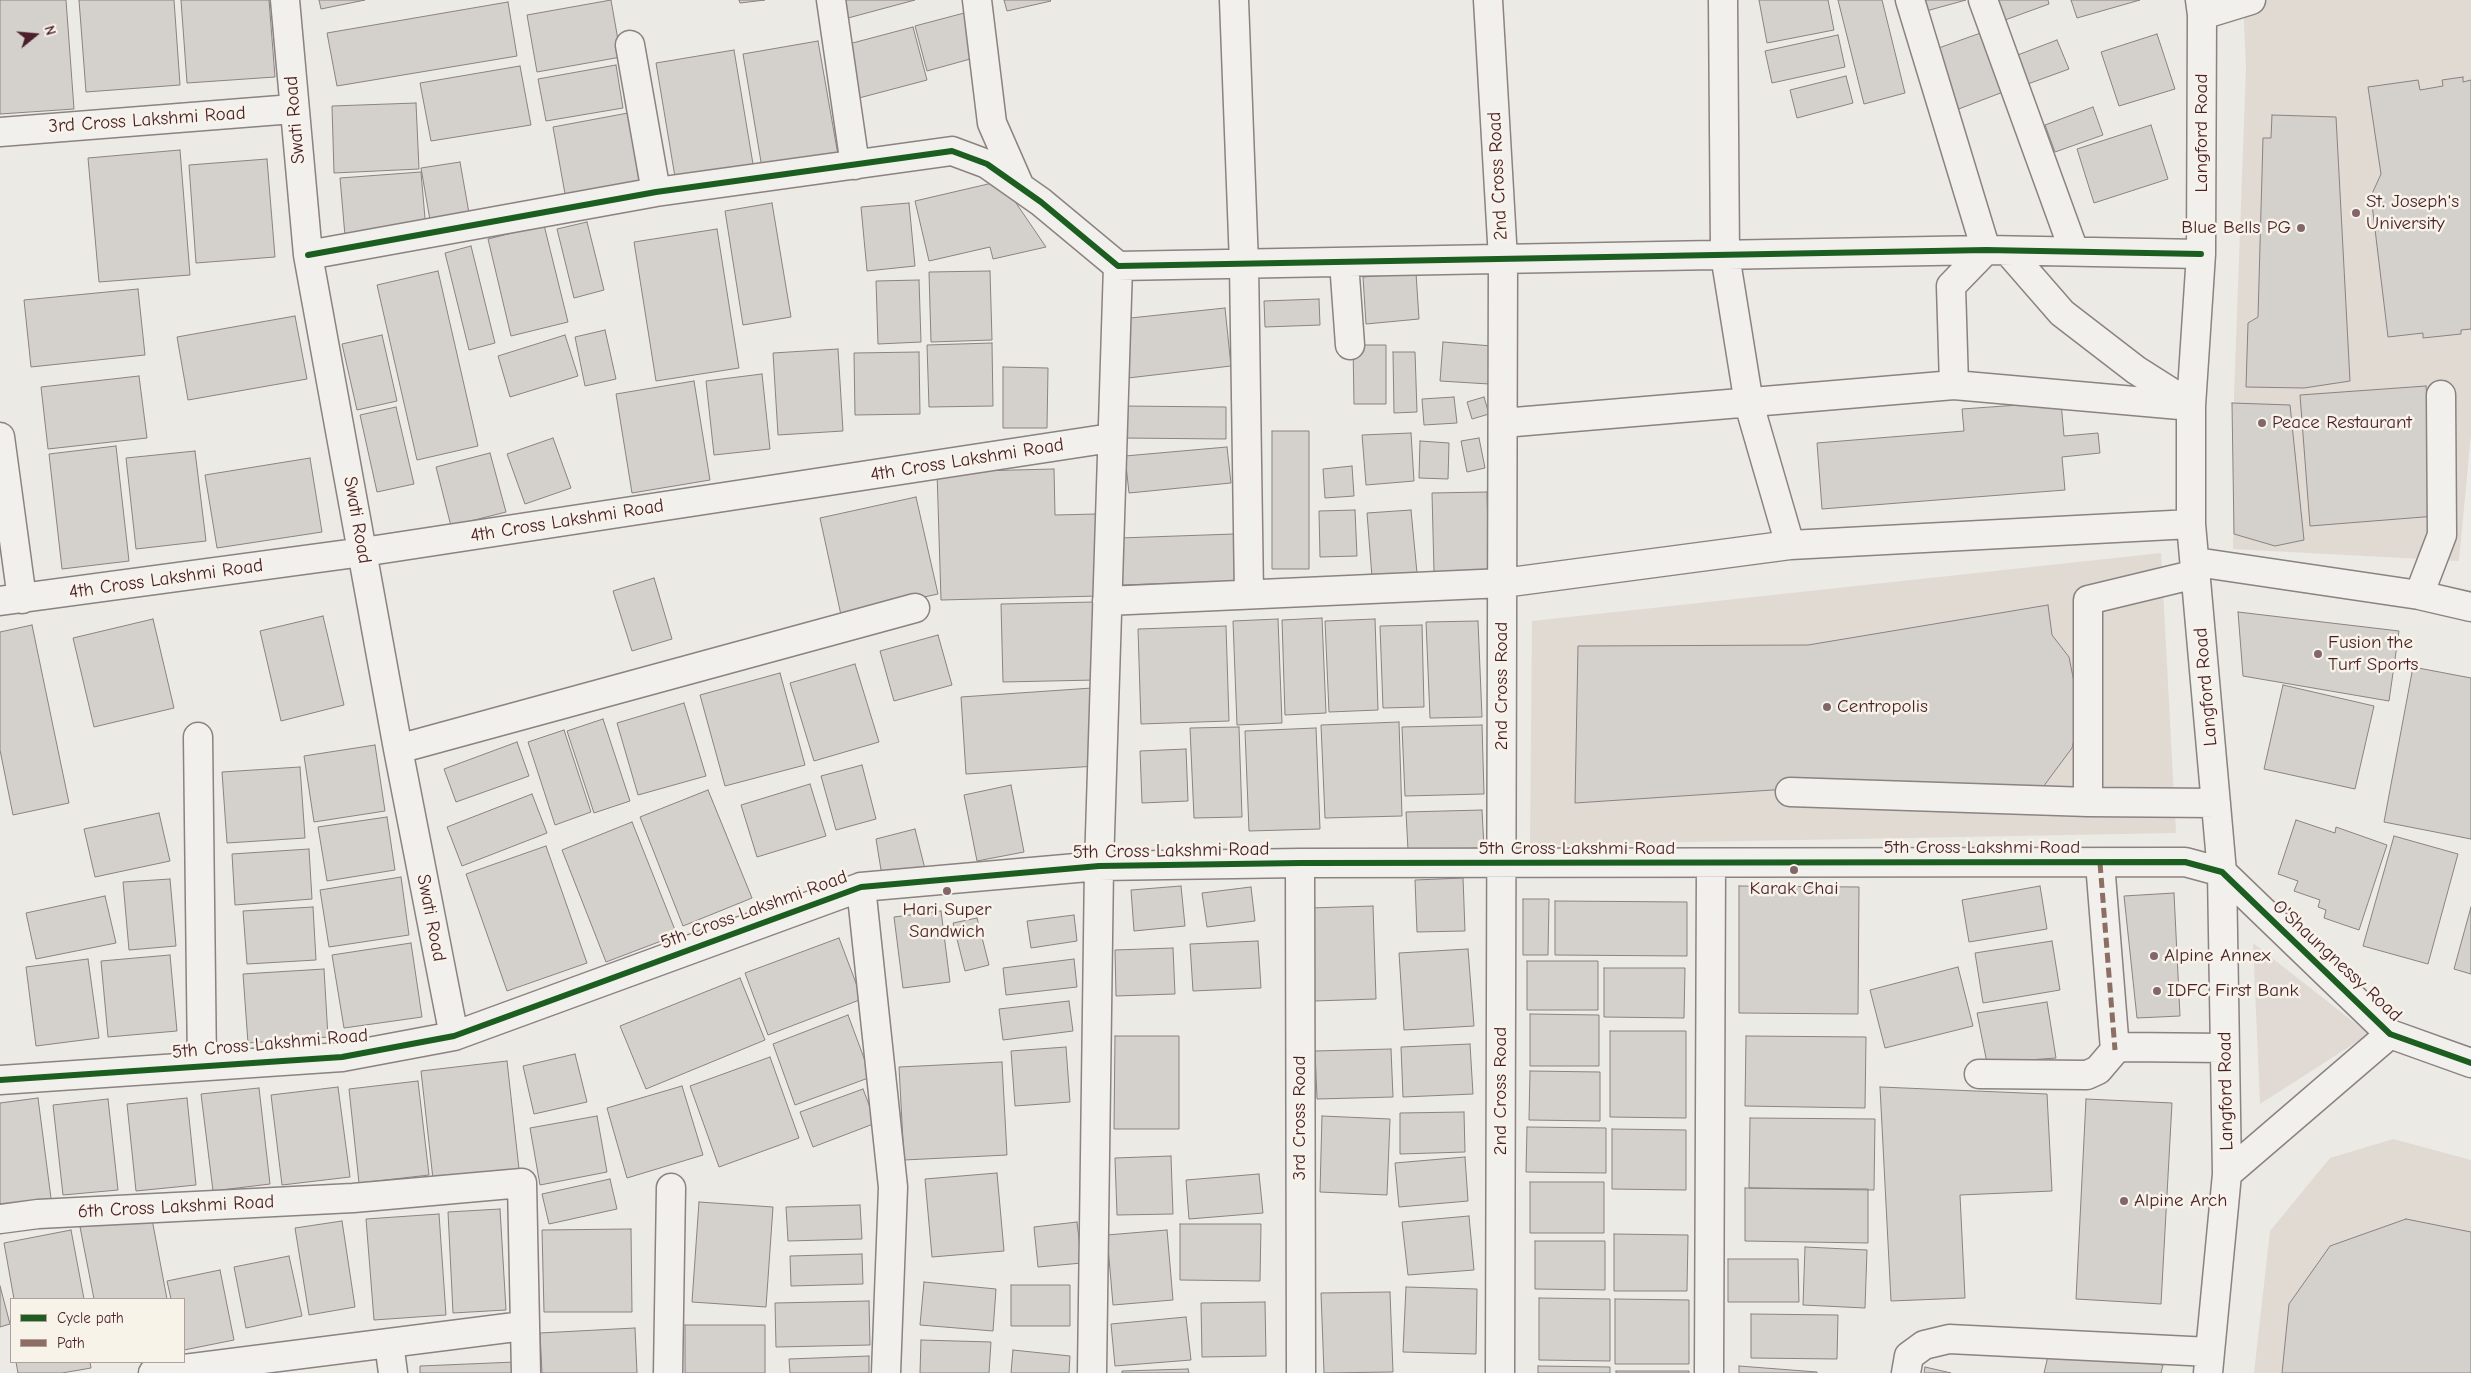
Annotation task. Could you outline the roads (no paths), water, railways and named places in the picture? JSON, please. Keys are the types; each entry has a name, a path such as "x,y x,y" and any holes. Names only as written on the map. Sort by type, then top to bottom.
{"street":[{"name":"Swati Road","path":"285,0 293,109 308,255 398,749 454,1036"},
{"path":"831,0 855,165"},
{"path":"977,0 992,123 1021,188"},
{"path":"1234,0 1244,264 1249,594"},
{"name":"2nd Cross Road","path":"1488,0 1503,259 1500,1373"},
{"path":"1723,0 1724,255 1749,404 1790,545"},
{"path":"1910,0 1997,250 2062,313 2136,370 2191,406"},
{"path":"1983,0 2074,251"},
{"path":"2201,7 2251,0"},
{"name":"Langford Road","path":"2201,7 2202,254 2191,406 2192,524 2222,872 2227,1174 2209,1363"},
{"path":"630,45 656,192"},
{"name":"3rd Cross Lakshmi Road","path":"0,132 293,109"},
{"path":"308,255 656,192 952,151 987,164 1070,224 1118,266 1997,250 2202,254"},
{"path":"1954,385 1951,286 1997,250"},
{"path":"1344,262 1350,345"},
{"path":"1092,1373 1099,866 1111,438 1118,266"},
{"path":"1503,423 1749,404 1954,385 2191,406"},
{"path":"2419,594 2442,535 2441,395"},
{"name":"4th Cross Lakshmi Road","path":"0,437 11,600 363,552 1111,438"},
{"path":"1107,601 1503,583 1790,545 2192,524"},
{"path":"2088,802 2088,600 2196,568 2419,594 2471,607"},
{"path":"398,749 915,608"},
{"path":"198,737 202,1066"},
{"path":"1790,792 2088,802 2216,803"},
{"name":"5th Cross Lakshmi Road","path":"0,1080 342,1057 454,1036 861,887 1099,866 1300,863 2185,862 2222,872"},
{"name":"3rd Cross Road","path":"1300,863 1301,1373"},
{"path":"2100,863 2115,1050"},
{"path":"1708,1373 1711,864"},
{"name":"O'Shaungnessy Road","path":"2222,872 2390,1034 2471,1063"},
{"path":"861,887 893,1187 886,1373"},
{"path":"2227,1174 2390,1034"},
{"path":"1979,1074 2087,1075 2098,1070 2115,1050 2122,1047 2225,1048"},
{"name":"6th Cross Lakshmi Road","path":"0,1219 38,1214 353,1198 522,1183 523,1326"},
{"path":"668,1373 670,1188"},
{"path":"153,1373 523,1326 526,1373"},
{"path":"1906,1373 1909,1356 1924,1345 1949,1339 2209,1363"},
{"path":"390,1343 393,1373"}],"place":[{"name":"St. Joseph's University","path":"2356,213"},
{"name":"Blue Bells PG","path":"2301,228"},
{"name":"Peace Restaurant","path":"2262,423"},
{"name":"Fusion the Turf Sports","path":"2318,654"},
{"name":"Centropolis","path":"1827,707"},
{"name":"Karak Chai","path":"1794,870"},
{"name":"Hari Super Sandwich","path":"947,891"},
{"name":"Alpine Annex","path":"2154,956"},
{"name":"IDFC First Bank","path":"2157,991"},
{"name":"Alpine Arch","path":"2124,1201"}]}
